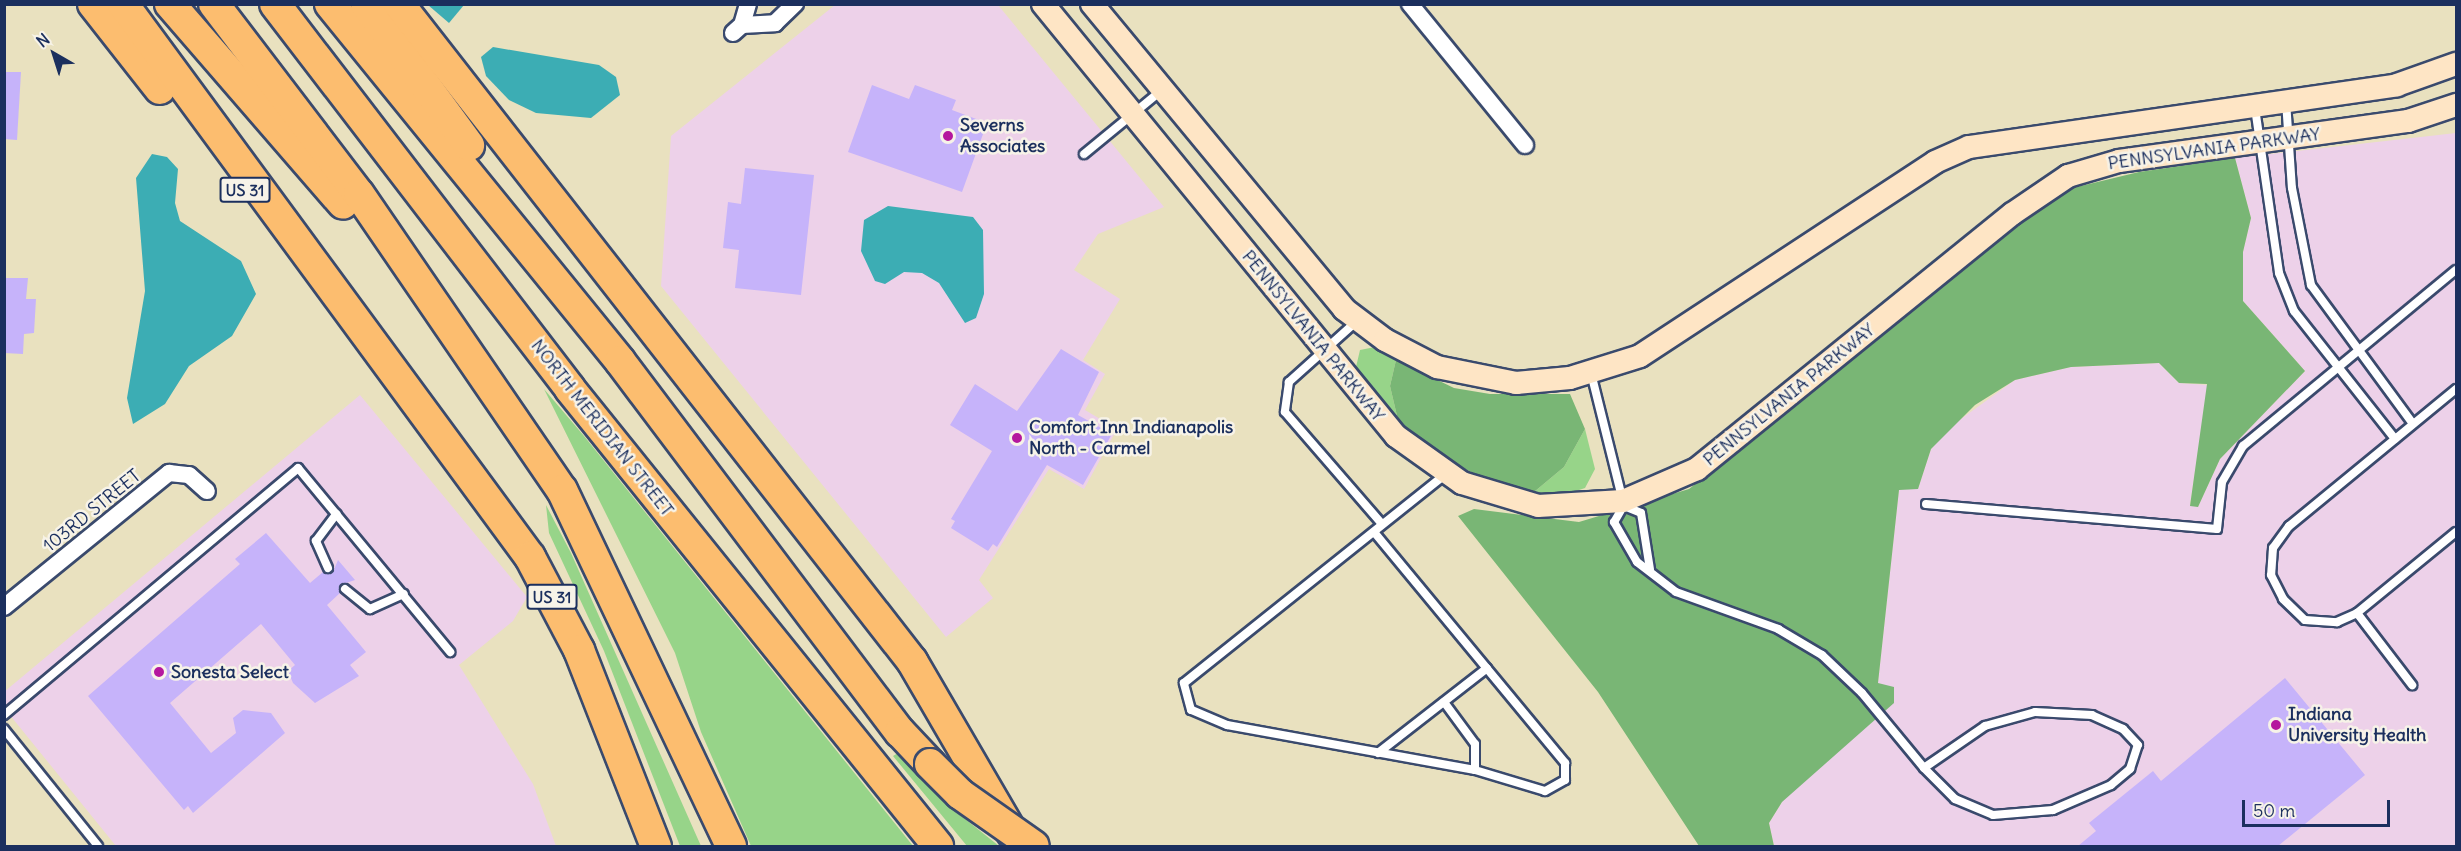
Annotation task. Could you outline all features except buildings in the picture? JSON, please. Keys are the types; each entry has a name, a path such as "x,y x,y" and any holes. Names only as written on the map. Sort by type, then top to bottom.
{"highway":[{"name":"US 31","path":"93,4 398,375 530,557 579,650 656,846"},
{"path":"123,4 398,375"},
{"path":"170,4 459,338"},
{"path":"214,4 358,194 459,338 567,500 731,846"},
{"name":"NORTH MERIDIAN STREET","path":"274,4 570,389 938,846"},
{"path":"330,4 620,361 900,732 960,794 1034,846"},
{"path":"366,4 538,238 620,361"},
{"path":"399,4 912,661 1019,846"}],"main road":[{"name":"PENNSYLVANIA PARKWAY","path":"1043,4 1396,436 1446,474 1519,503 1565,507 1623,503 1665,487 1715,458 2052,185 2119,161 2408,121 2457,105"},
{"path":"1092,4 1328,292 1358,320 1410,354 1467,376 1516,382 1591,373 1675,337 1951,154 2001,139 2397,85 2457,64"}],"street":[{"path":"748,4 738,29 775,23 795,4"},
{"path":"1410,4 1525,145"},
{"name":"103RD STREET","path":"4,607 170,473 189,475 207,491"}],"lane":[{"path":"1084,154 1162,90"},
{"path":"2286,100 2287,137 2306,273 2356,351 2413,424"},
{"path":"2254,104 2279,273 2294,311 2395,439"},
{"path":"1926,504 2217,529 2222,482 2234,457 2356,351 2457,270"},
{"path":"1358,320 1289,382 1285,412 1382,524"},
{"path":"1591,373 1623,503 1614,522 1618,533 1637,562 1650,569 1677,592 1809,646 1848,678 1892,728 1924,768 1945,792 1978,811 2033,814 2072,804 2111,785 2130,769 2138,745 2122,729 2092,715 2035,712 1985,726 1924,768"},
{"path":"2457,389 2289,526 2273,548 2271,575 2297,614 2326,623 2357,613 2457,532"},
{"path":"4,715 298,468 450,652"},
{"path":"1374,531 1565,763 1565,780 1545,791 1475,770 1227,725 1191,710 1184,683 1382,524 1446,474"},
{"path":"1623,503 1641,513 1650,569"},
{"path":"328,568 316,541 336,514"},
{"path":"345,589 370,609 404,594"},
{"path":"2357,613 2412,685"},
{"path":"1378,753 1487,668"},
{"path":"1444,702 1475,744 1475,770"},
{"path":"4,729 98,846"}],"shaded area":[{"path":"835,5 998,5 1164,207 1098,234 1074,270 1120,299 1083,360 1105,374 1085,410 1117,429 1084,489 1049,469 979,580 993,598 946,637 661,286 671,136"},
{"path":"2456,133 2456,846 1774,846 1769,823 1782,802 1878,683 1899,489 1918,489 1931,449 1947,429 2015,380 2071,367 2159,363 2179,383 2208,385 2190,505 2198,507 2220,459 2305,371 2243,301 2243,252 2251,218 2235,158"},
{"path":"360,395 527,597 513,621 459,665 533,784 556,846 116,846 5,709 4,692"}],"green space":[{"path":"2235,158 2251,218 2243,252 2243,301 2305,371 2220,459 2198,507 2190,506 2207,384 2179,383 2159,363 2071,367 2015,380 1975,405 1931,449 1918,489 1899,490 1878,683 1894,687 1894,703 1782,802 1769,823 1774,846 1699,846 1598,692 1458,516 1474,509 1579,522 1689,489 2060,191 2139,172"},
{"path":"1375,347 1396,360 1390,386 1398,420 1356,367 1360,350"},
{"path":"1396,360 1454,388 1490,394 1570,394 1585,429 1564,467 1534,492 1492,484 1428,448 1398,420 1390,386"},
{"path":"544,389 913,846 751,846 701,732 675,653"},
{"path":"1585,429 1595,469 1585,488 1558,497 1534,492 1564,467"},
{"path":"546,505 571,553 701,846 680,846 604,651 549,533"},
{"path":"898,753 945,803 999,846 967,846 893,756"}],"water":[{"path":"428,5 464,5 449,23"},
{"path":"493,47 599,65 616,77 620,95 591,118 536,113 509,100 486,76 481,57"},
{"path":"152,154 167,157 178,169 175,203 180,221 241,261 256,294 232,336 189,366 165,404 133,424 127,398 145,291 136,178"},
{"path":"888,206 973,217 983,230 984,294 976,318 965,323 939,283 922,273 904,272 885,284 875,281 861,251 864,220"}],"place":[{"name":"Severns Associates","path":"948,136"},
{"name":"Comfort Inn Indianapolis North - Carmel","path":"1017,438"},
{"name":"Sonesta Select","path":"159,672"},
{"name":"Indiana University Health","path":"2276,725"}]}
